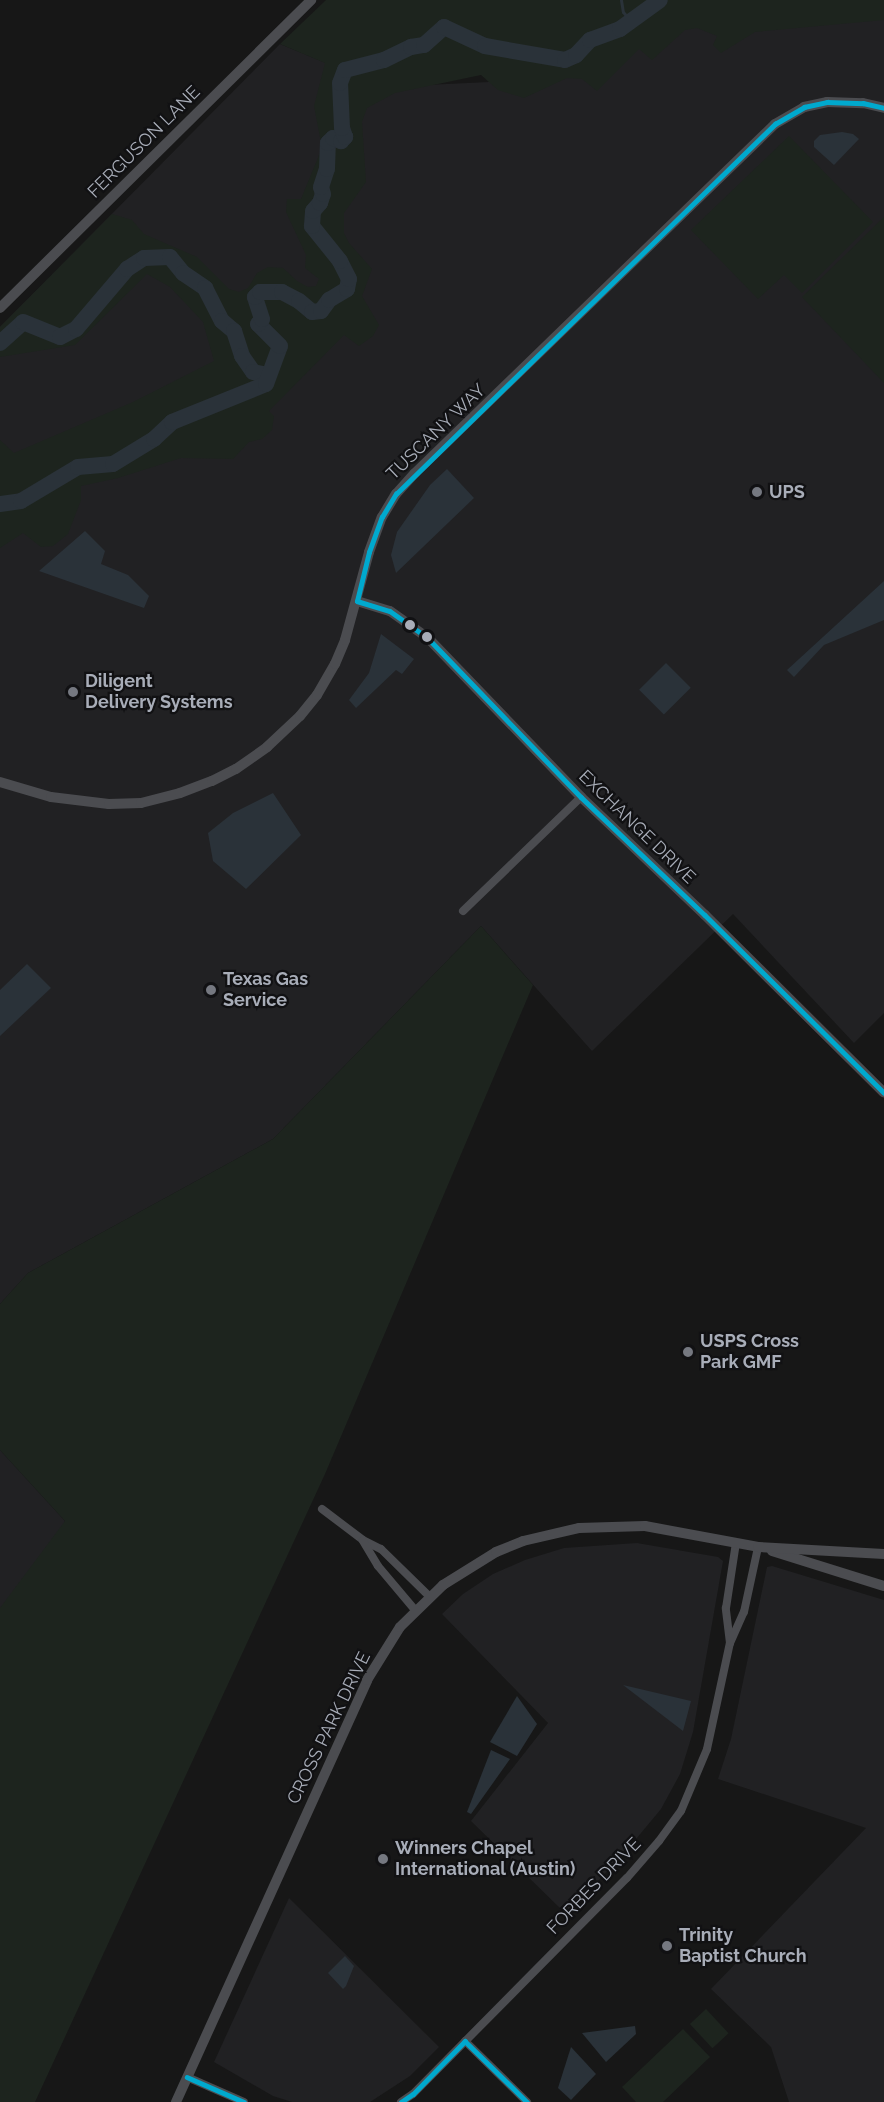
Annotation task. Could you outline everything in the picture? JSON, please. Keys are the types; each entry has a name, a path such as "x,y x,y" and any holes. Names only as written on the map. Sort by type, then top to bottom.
{"street":[{"name":"FERGUSON LANE","path":"0,308 311,0"},
{"name":"TUSCANY WAY","path":"0,782 51,797 109,804 141,803 180,793 236,769 267,747 290,727 317,695 335,664 357,601 369,552 382,517 396,494 775,124 804,107 827,102 863,103 884,108"},
{"name":"EXCHANGE DRIVE","path":"357,601 390,611 427,637 581,797 705,915 884,1093"},
{"path":"463,911 581,797"},
{"path":"322,1509 363,1540 381,1549 429,1596"},
{"name":"CROSS PARK DRIVE","path":"176,2102 367,1680 385,1649 415,1610 463,1570 496,1552 523,1541 579,1528 645,1526 758,1547 884,1586"},
{"path":"363,1540 378,1566 415,1610"},
{"name":"FORBES DRIVE","path":"730,1643 726,1608 736,1543"},
{"name":"CROSS PARK DRIVE","path":"758,1547 884,1554"},
{"name":"FORBES DRIVE","path":"401,2102 413,2094 627,1878 681,1811 707,1749 730,1643 744,1612 758,1547"},
{"path":"465,2041 527,2102"},
{"path":"187,2077 244,2102"}],"shaded area":[{"path":"326,0 884,0 884,20 755,32 721,53 713,45 717,36 697,28 685,30 652,60 639,49 597,91 582,79 567,78 524,98 498,90 481,75 395,93 367,108 362,122 366,182 344,213 344,233 349,243 372,269 362,296 379,325 373,336 359,346 344,335 269,411 274,416 272,430 262,439 249,442 233,459 181,458 118,478 81,486 81,500 68,534 53,546 41,547 23,533 0,548 0,440 14,453 133,402 214,361 203,322 170,287 147,274 75,345 0,357 0,327 112,214 132,220 144,234 197,257 229,289 239,292 248,288 257,273 268,267 283,268 297,281 308,287 316,286 319,279 305,268 306,255 286,212 287,199 301,199 322,148 314,106 325,63 280,44"},
{"path":"884,0 884,1013 854,1043 733,914 592,1051 481,926 273,1139 28,1273 0,1304 0,327 280,44 384,87 530,80 671,25"},
{"path":"842,132 853,134 859,139 834,165 814,147 814,141 820,135"},
{"path":"789,136 873,222 802,293 784,275 758,299 691,230"},
{"path":"884,217 884,383 802,297"},
{"path":"447,469 474,498 396,573 391,555 397,532 430,485"},
{"path":"85,531 105,551 101,564 128,575 149,596 144,608 39,571"},
{"path":"884,581 884,620 824,645 794,677 787,670"},
{"path":"381,634 414,659 402,674 396,670 356,708 349,700 369,673"},
{"path":"666,663 691,688 664,715 639,690"},
{"path":"273,793 301,835 246,889 213,861 208,833 233,813"},
{"path":"481,926 533,985 325,1474 35,2102 0,2102 0,1608 65,1521 0,1450 0,1304 28,1273 273,1139"},
{"path":"27,964 51,988 0,1036 0,990"},
{"path":"0,1450 65,1521 0,1657"},
{"path":"637,1543 718,1557 723,1561 693,1732 680,1774 661,1809 621,1857 566,1914 471,1821 548,1723 442,1614 463,1594 493,1574 525,1560 564,1548"},
{"path":"772,1566 884,1600 884,2102 789,2102 771,2047 711,1989 866,1828 718,1779 731,1739 767,1567"},
{"path":"623,1685 691,1701 683,1731"},
{"path":"517,1696 537,1724 517,1756 490,1742"},
{"path":"491,1750 510,1759 471,1814 467,1812"},
{"path":"289,1898 439,2047 410,2076 370,2102 292,2102 273,2096 214,2062"},
{"path":"345,1956 354,1966 343,1989 328,1973"},
{"path":"706,2009 729,2033 712,2048 690,2024"},
{"path":"635,2026 636,2034 606,2062 582,2033"},
{"path":"683,2029 710,2057 663,2102 636,2102 622,2087"},
{"path":"571,2047 596,2074 571,2100 558,2088"}],"waterway":[{"path":"621,0 623,12 631,21"},
{"path":"0,504 21,501 78,467 113,464 154,439 172,422 266,384 280,346 258,324 262,319 255,297 260,292 282,292 299,301 312,312 321,311 329,300 347,289 349,279 340,261 312,226 313,211 320,203 323,194 321,187 327,169 328,143 333,138 341,141 345,137 342,128 340,83 345,70 384,60 411,47 424,45 444,27 485,46 565,60 576,55 590,40 620,29 660,0"},
{"path":"0,343 23,322 60,337 76,329 127,269 144,258 170,257 183,273 205,288 222,321 234,331 242,356 253,372 267,375"}],"transit line":[{"path":"357,601 369,552 382,517 396,494 775,124 804,107 827,102 863,103 884,108"},
{"path":"357,601 390,611 428,638 581,797 705,915 884,1093"},
{"path":"465,2041 527,2102"},
{"path":"401,2102 413,2094 465,2041"},
{"path":"187,2077 244,2102"}],"place":[{"name":"UPS","path":"757,492"},
{"name":"Diligent Delivery Systems","path":"73,692"},
{"name":"Texas Gas Service","path":"211,990"},
{"name":"USPS Cross Park GMF","path":"688,1352"},
{"name":"Winners Chapel International (Austin)","path":"383,1859"},
{"name":"Trinity Baptist Church","path":"667,1946"}]}
